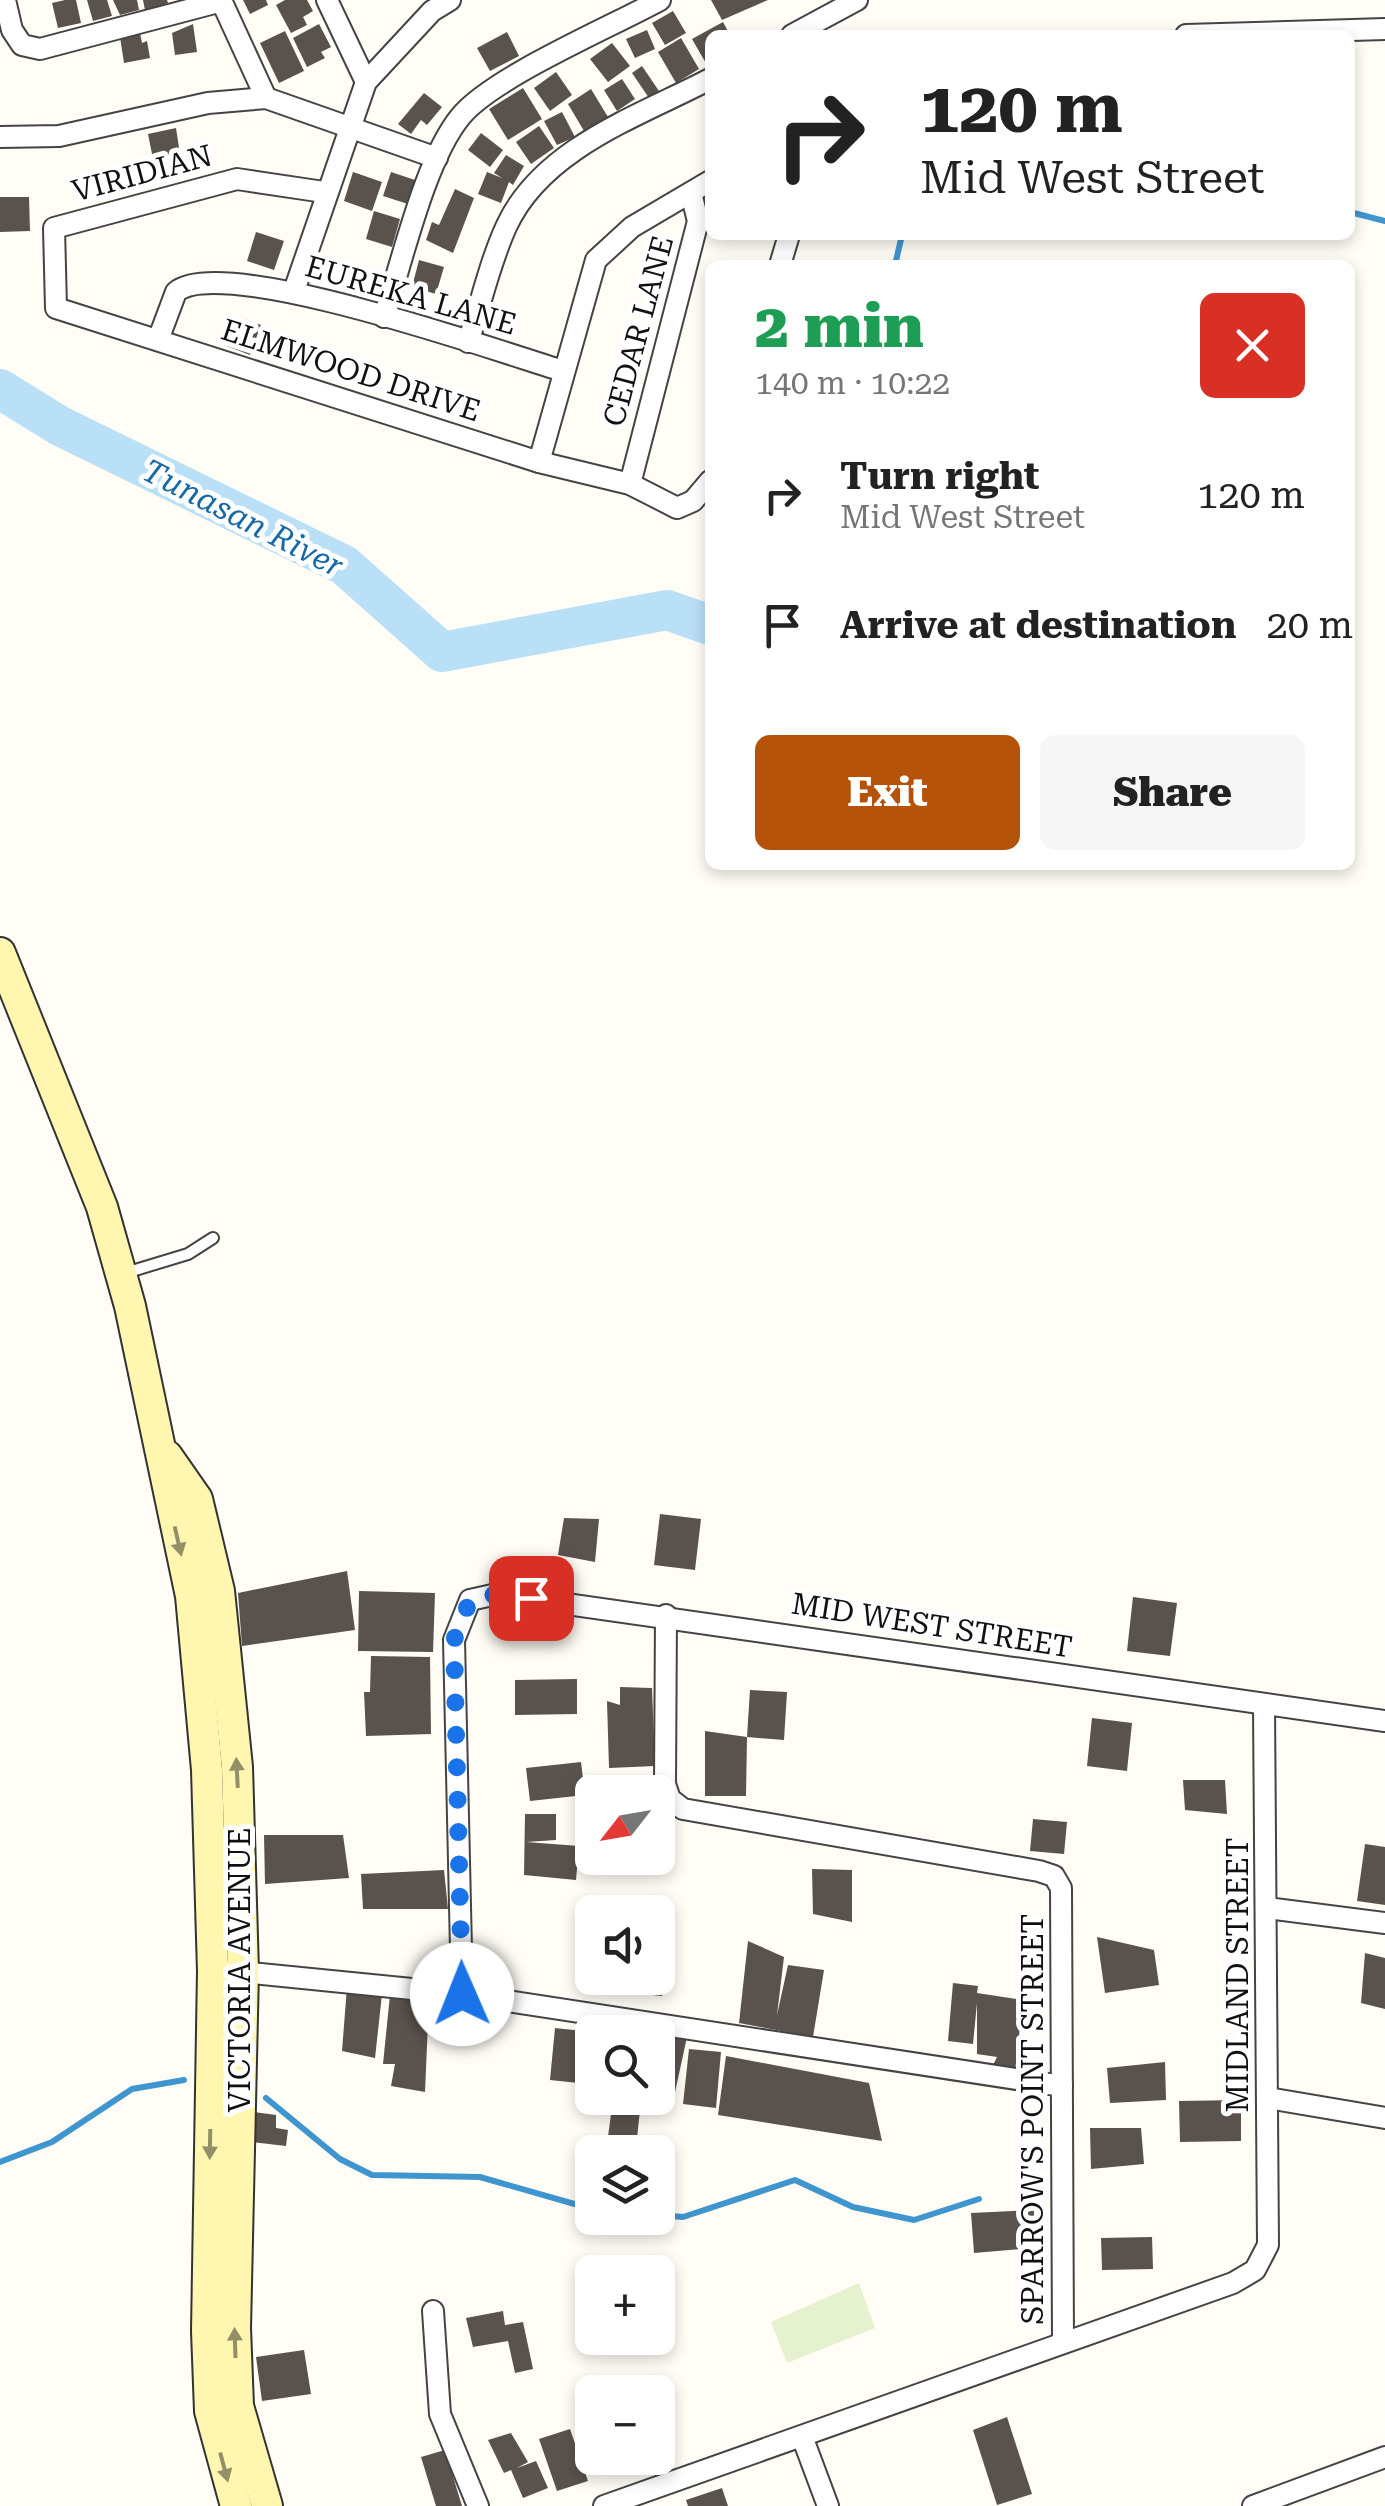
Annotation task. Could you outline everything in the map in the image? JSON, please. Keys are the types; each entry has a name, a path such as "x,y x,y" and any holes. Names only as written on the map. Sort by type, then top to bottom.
{"main road":[{"name":"VICTORIA AVENUE","path":"0,953 102,1207 160,1445 205,1594 207,1770 228,1971 207,2331 224,2408 236,2506"},
{"name":"VICTORIA AVENUE","path":"224,2408 267,2506"}],"street":[{"path":"5,0 12,30 22,45 40,49 222,1 266,98"},
{"path":"327,0 366,82"},
{"path":"384,317 437,158 462,115 516,76 660,0"},
{"path":"801,30 858,0"},
{"path":"294,291 324,192 366,82 436,4"},
{"path":"1352,30 1385,29"},
{"path":"468,342 507,224 532,184 564,157 705,81"},
{"path":"0,137 60,136 208,103 266,98 437,158"},
{"name":"VIRIDIAN","path":"56,308 54,228 236,180 324,192"},
{"path":"540,462 596,260 632,227 705,184"},
{"name":"CEDAR LANE","path":"630,484 698,221 691,193"},
{"name":"EUREKA LANE","path":"158,340 176,292 184,284 294,291 563,371"},
{"name":"ELMWOOD DRIVE","path":"56,308 540,462 630,484 677,508 693,500 705,486"},
{"name":"MID WEST STREET","path":"462,1994 454,1640 470,1600 497,1594 666,1616 1385,1721"},
{"name":"SPARROW'S POINT STREET","path":"666,1616 665,1784 670,1799 682,1808 1054,1876 1061,1888 1063,2342"},
{"name":"MIDLAND STREET","path":"1063,2342 1233,2283 1255,2270 1268,2245 1264,1705"},
{"path":"1267,1908 1385,1923"},
{"path":"228,1971 462,1994 1062,2086"},
{"path":"1268,2098 1385,2118"},
{"path":"433,2311 440,2414 478,2506"},
{"path":"604,2506 803,2439 1063,2342"},
{"path":"803,2439 828,2506"},
{"path":"1252,2506 1385,2457"}],"lane":[{"path":"121,1274 188,1254 214,1238"}],"green space":[{"path":"859,2283 875,2328 787,2363 771,2322"}],"building":[{"path":"76,0 81,23 58,28 52,3"},
{"path":"87,0 107,0 112,16 93,21"},
{"path":"113,0 137,0 139,10 120,15"},
{"path":"143,0 167,0 168,3 145,10"},
{"path":"243,0 266,0 268,5 250,14"},
{"path":"285,0 307,0 313,11 303,17 307,25 291,33 276,5"},
{"path":"711,0 768,0 722,20"},
{"path":"673,11 686,33 665,45 652,23"},
{"path":"723,22 727,30 708,30"},
{"path":"193,24 197,52 175,55 172,33"},
{"path":"319,24 331,47 321,52 325,58 307,67 293,38"},
{"path":"647,30 655,49 635,58 626,39"},
{"path":"285,31 304,71 279,83 260,43"},
{"path":"507,32 519,56 490,71 477,48"},
{"path":"705,32 705,62 692,39"},
{"path":"140,33 142,43 147,41 150,58 124,63 120,37"},
{"path":"681,38 699,69 676,83 658,52"},
{"path":"612,43 630,66 608,82 590,59"},
{"path":"642,66 659,91 649,98 632,73"},
{"path":"556,72 572,95 550,111 534,88"},
{"path":"622,79 635,99 617,111 604,90"},
{"path":"523,88 542,119 508,140 489,109"},
{"path":"591,89 608,117 584,131 568,104"},
{"path":"424,93 442,107 427,125 421,120 411,134 398,124"},
{"path":"562,112 575,137 557,145 544,121"},
{"path":"539,126 554,148 531,164 516,142"},
{"path":"176,128 180,154 153,159 148,134"},
{"path":"481,133 503,150 490,167 468,150"},
{"path":"506,155 524,166 513,185 509,182 501,203 478,194 487,172 502,178 494,173"},
{"path":"353,172 382,182 372,211 344,201"},
{"path":"391,172 415,180 408,204 383,196"},
{"path":"455,189 474,198 453,253 426,240 432,222 439,225"},
{"path":"0,197 29,197 30,231 0,232"},
{"path":"374,211 400,219 392,247 366,239"},
{"path":"256,232 284,241 274,270 247,261"},
{"path":"419,260 444,267 436,294 412,287"},
{"path":"235,316 261,325 250,355 224,345"},
{"path":"660,1514 701,1519 695,1570 654,1565"},
{"path":"564,1518 599,1519 595,1562 558,1555"},
{"path":"347,1571 355,1630 242,1646 238,1593"},
{"path":"359,1591 435,1593 433,1652 358,1651"},
{"path":"1133,1597 1177,1603 1170,1656 1127,1651"},
{"path":"371,1656 430,1657 431,1734 366,1736 364,1692 370,1692"},
{"path":"577,1679 577,1714 515,1715 515,1680"},
{"path":"620,1687 652,1688 655,1766 609,1768 607,1701 620,1705"},
{"path":"750,1690 787,1692 784,1740 747,1737"},
{"path":"1092,1718 1132,1723 1127,1771 1087,1766"},
{"path":"705,1731 747,1737 746,1796 705,1796"},
{"path":"581,1762 583,1775 575,1775 575,1796 530,1801 526,1768"},
{"path":"1183,1780 1225,1780 1227,1814 1185,1810"},
{"path":"525,1814 556,1814 556,1840 526,1842 575,1846 576,1880 524,1875"},
{"path":"1033,1819 1067,1822 1064,1854 1030,1851"},
{"path":"264,1835 343,1835 349,1878 265,1884"},
{"path":"1365,1844 1385,1847 1385,1905 1357,1901"},
{"path":"812,1869 852,1870 852,1922 813,1914"},
{"path":"444,1870 448,1909 363,1909 361,1874"},
{"path":"1097,1937 1154,1950 1159,1985 1105,1993"},
{"path":"748,1941 784,1957 777,2015 788,1965 824,1970 813,2037 739,2023"},
{"path":"1365,1953 1385,1958 1385,2009 1361,2003"},
{"path":"953,1983 978,1986 977,1993 1023,2000 1015,2072 990,2071 997,2057 977,2054 977,2003 973,2044 948,2041"},
{"path":"347,1987 382,1994 375,2058 342,2051"},
{"path":"390,1995 429,1999 425,2092 391,2086 395,2064 383,2064"},
{"path":"555,2028 575,2030 575,2083 550,2080"},
{"path":"675,2035 687,2037 675,2092"},
{"path":"689,2049 721,2052 716,2108 683,2104"},
{"path":"726,2056 869,2083 882,2141 718,2115"},
{"path":"1165,2062 1166,2100 1110,2103 1107,2068"},
{"path":"1241,2100 1241,2141 1180,2142 1179,2101"},
{"path":"254,2112 276,2115 276,2128 288,2130 286,2146 252,2142"},
{"path":"611,2115 639,2115 637,2135 608,2135"},
{"path":"1090,2128 1141,2128 1144,2164 1091,2169"},
{"path":"1034,2210 1034,2248 974,2253 971,2213"},
{"path":"1152,2237 1153,2269 1102,2270 1101,2238"},
{"path":"503,2311 505,2325 523,2322 533,2369 515,2373 508,2341 473,2347 466,2318"},
{"path":"304,2350 311,2394 262,2401 256,2357"},
{"path":"1007,2417 1032,2494 997,2505 973,2430"},
{"path":"570,2429 575,2443 575,2475 586,2475 588,2481 557,2491 539,2439"},
{"path":"511,2433 528,2462 517,2468 536,2461 548,2488 523,2498 511,2470 504,2473 488,2440"},
{"path":"445,2450 462,2506 436,2506 421,2457"},
{"path":"722,2488 728,2506 688,2506 686,2500"}],"waterway":[{"name":"Tunasan River","path":"1355,213 1385,221"},
{"name":"Tunasan River","path":"896,260 901,240"},
{"name":"Tunasan River","path":"0,389 60,426 344,565 442,652 667,610 705,623"},
{"path":"0,2162 52,2142 132,2089 184,2080"},
{"path":"266,2098 340,2159 372,2175 480,2177 575,2204"},
{"path":"675,2216 795,2180 853,2207 914,2220 979,2199"}],"route":[{"path":"462,1994 454,1640 470,1600 497,1594 531,1598"}]}
